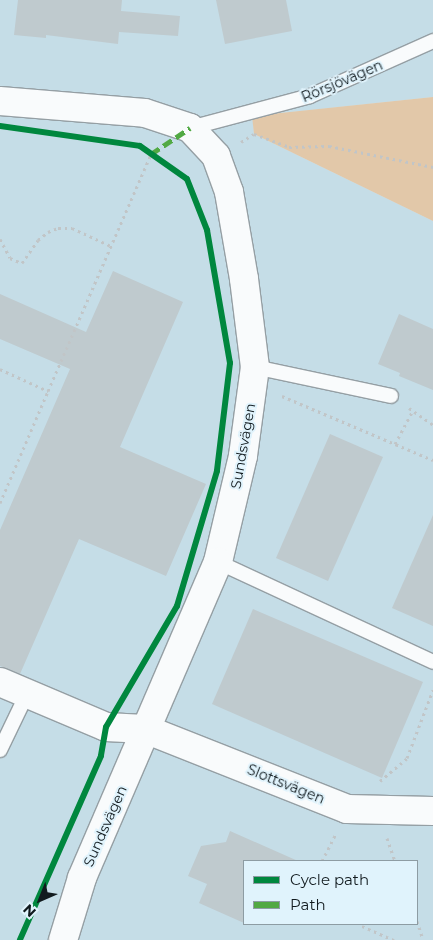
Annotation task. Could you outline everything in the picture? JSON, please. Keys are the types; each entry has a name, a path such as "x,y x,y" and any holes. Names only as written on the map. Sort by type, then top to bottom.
{"street":[{"name":"Sundsvägen","path":"0,101 145,113 190,128 216,156 229,192 244,279 254,376 244,456 218,562 82,878 63,940"},
{"name":"Slottsvägen","path":"0,682 106,727 145,729 347,809 433,812"}],"lane":[{"name":"Rörsjövägen","path":"190,128 310,96 433,41"},
{"path":"254,376 391,396"},
{"path":"218,562 433,662"},
{"path":"0,750 27,694"}],"path":[{"path":"216,156 254,134 289,147 330,146 433,166"},
{"path":"0,503 151,154"},
{"path":"0,239 10,258 22,263 38,240 48,232 58,228 72,228 111,246"},
{"path":"0,370 48,390"},
{"path":"254,376 395,444 433,460"},
{"path":"391,396 433,425"},
{"path":"395,444 413,410"},
{"path":"322,860 347,809 407,758 433,690"},
{"path":"418,924 423,940"},
{"path":"362,926 394,940"}],"shaded area":[{"path":"0,0 433,0 433,97 253,116 254,134 433,221 433,940 0,940"},
{"path":"433,97 433,221 254,134 252,116"}],"building":[{"path":"18,0 122,0 121,11 180,16 178,36 119,32 118,44 46,35 46,38 14,35"},
{"path":"216,0 286,0 292,31 225,44"},
{"path":"113,271 183,302 120,447 206,484 166,576 79,539 20,674 0,666 0,530 70,369 0,339 0,294 86,332"},
{"path":"399,314 433,329 433,390 399,376 400,373 378,364"},
{"path":"330,434 383,457 328,581 276,558"},
{"path":"433,515 433,626 392,608"},
{"path":"253,609 423,682 382,778 212,704"},
{"path":"230,831 296,860 243,860 243,923 199,903 207,884 188,876 201,846 226,842"}],"marked path":[{"path":"151,154 190,128"}],"cycle path":[{"path":"0,126 140,146 187,179 207,230 230,363 217,471 177,606 106,727 101,756 20,940"}]}
